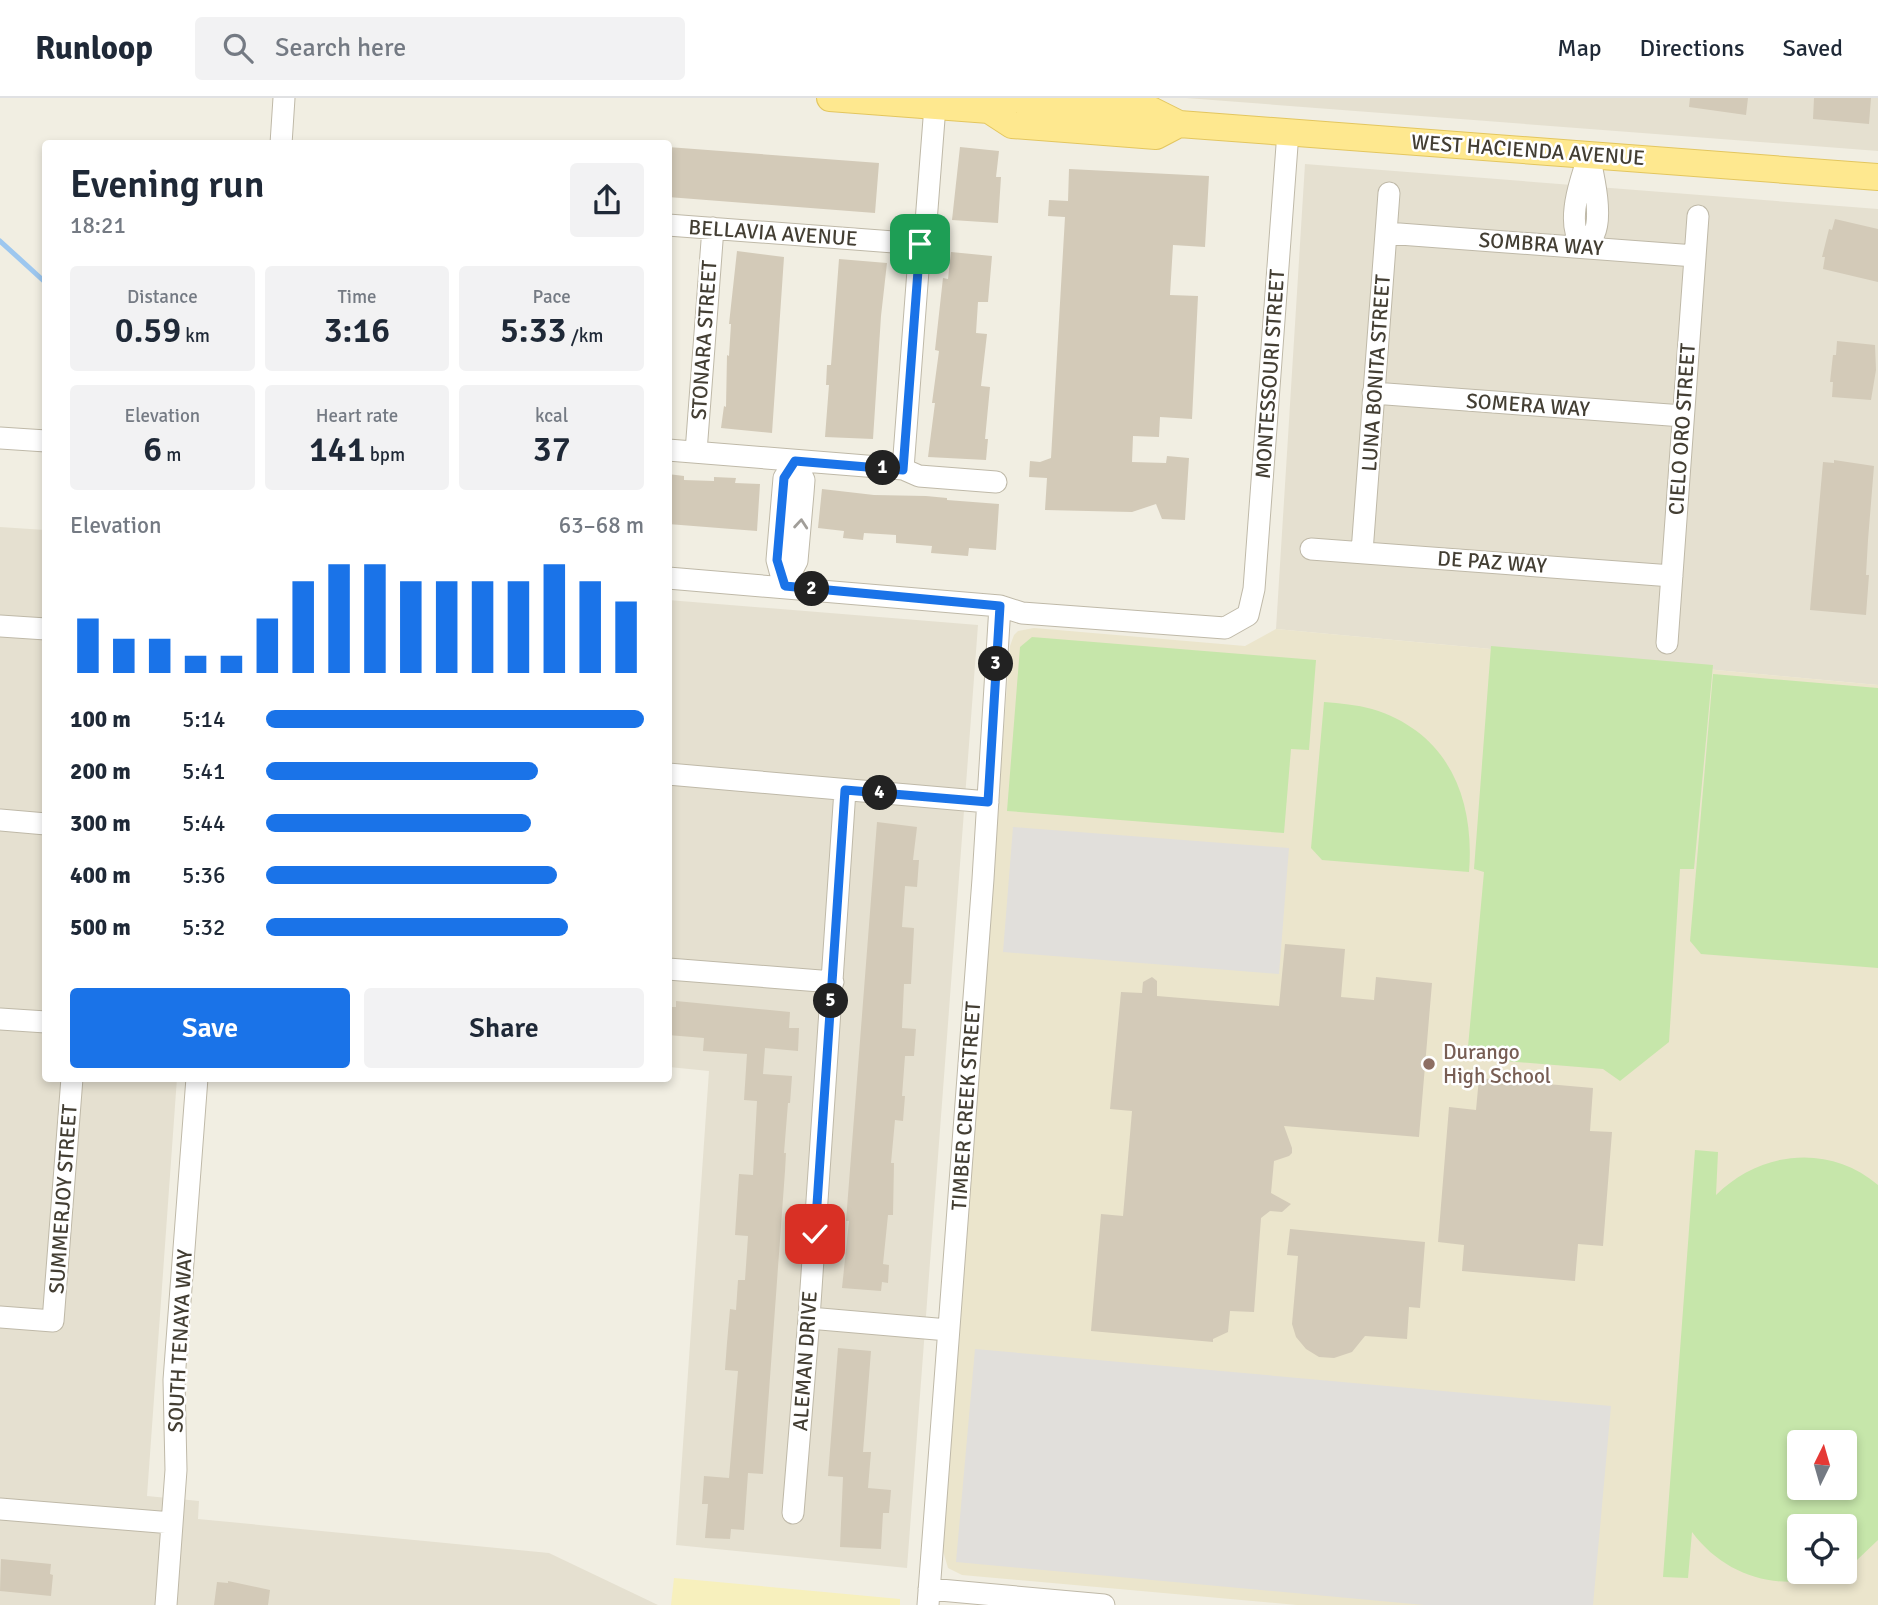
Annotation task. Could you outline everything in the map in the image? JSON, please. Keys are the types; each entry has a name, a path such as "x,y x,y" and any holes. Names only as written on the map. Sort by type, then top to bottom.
{"main road":[{"name":"WEST HACIENDA AVENUE","path":"830,98 989,110 1014,99 1151,110 1179,124 1878,177"},
{"name":"WEST HACIENDA AVENUE","path":"989,110 1012,125 1156,136 1179,124"},
{"path":"1063,129 1070,119 1077,117 1107,119 1151,110"}],"street":[{"path":"281,140 284,98"},
{"path":"903,470 920,244 926,222 935,106"},
{"name":"MONTESSOURI STREET","path":"1000,606 1022,613 1225,628 1248,615 1254,589 1288,132"},
{"path":"1583,247 1575,231 1576,208 1578,190 1589,155"},
{"name":"LUNA BONITA STREET","path":"1362,552 1389,193"},
{"name":"CIELO ORO STREET","path":"1667,643 1698,216"},
{"name":"BELLAVIA AVENUE","path":"672,225 920,244"},
{"name":"STONARA STREET","path":"696,452 713,228"},
{"name":"SOMBRA WAY","path":"1387,233 1695,256"},
{"name":"SOMERA WAY","path":"1373,393 1683,416"},
{"path":"0,438 42,441"},
{"path":"672,450 903,470 919,476 996,482"},
{"path":"785,586 777,560 784,478 795,461"},
{"name":"DE PAZ WAY","path":"1311,549 1672,576"},
{"path":"672,578 1000,606"},
{"name":"TIMBER CREEK STREET","path":"928,1597 988,802 1000,606"},
{"path":"0,626 42,629"},
{"path":"672,774 988,802"},
{"name":"ALEMAN DRIVE","path":"793,1513 845,790"},
{"path":"0,820 42,824"},
{"path":"672,969 833,982"},
{"path":"0,1019 42,1022"},
{"name":"SUMMERJOY STREET","path":"0,1317 53,1321 72,1082"},
{"name":"SOUTH TENAYA WAY","path":"166,1605 176,1470 174,1380 197,1082"},
{"path":"809,1318 948,1329"},
{"path":"0,1509 172,1523"},
{"path":"928,1597 1104,1605"}],"shaded area":[{"path":"1186,98 1878,98 1878,151"},
{"path":"1305,164 1878,209 1878,685 1276,629"},
{"path":"0,527 42,530 42,1082 177,1082 147,1496 199,1501 198,1519 549,1553 658,1605 0,1605"},
{"path":"672,600 978,625 907,1568 676,1545 709,1071 672,1067"},
{"name":"Durango High School","path":"1034,628 1245,646 1276,629 1878,685 1878,1605 1297,1605 962,1575 948,1568 943,1551 1010,646 1018,631"},
{"path":"1013,827 1289,848 1279,974 1003,952"},
{"path":"975,1349 1611,1406 1593,1605 1424,1605 956,1562"}],"green space":[{"path":"1032,637 1316,660 1309,750 1291,749 1284,833 1007,811 1020,647"},
{"path":"1491,646 1713,665 1694,869 1680,869 1669,1042 1620,1081 1603,1069 1467,1058 1484,872 1474,869"},
{"path":"1713,674 1878,688 1878,968 1701,954 1690,941"},
{"path":"1324,702 1372,709 1398,720 1420,734 1438,751 1461,794 1470,845 1469,872 1322,860 1311,848"},
{"path":"1695,1150 1718,1152 1716,1195 1734,1180 1774,1161 1817,1158 1838,1163 1859,1172 1878,1185 1878,1540 1857,1560 1857,1514 1787,1514 1787,1582 1757,1578 1739,1571 1706,1548 1692,1532 1688,1578 1663,1577"}],"sand":[{"path":"674,1578 900,1599 900,1605 671,1605"}],"building":[{"path":"1690,98 1748,98 1746,115 1689,107"},
{"path":"1814,98 1871,98 1869,124 1813,119"},
{"path":"672,147 879,163 875,213 672,197"},
{"path":"960,147 999,151 996,177 1001,177 998,223 952,220"},
{"path":"1069,169 1209,176 1205,247 1173,245 1170,295 1198,296 1192,419 1160,417 1159,437 1133,436 1132,462 1166,463 1167,456 1189,458 1185,520 1162,519 1156,504 1132,512 1045,510 1047,478 1029,477 1030,461 1040,462 1051,458 1065,217 1048,216 1049,200 1068,201"},
{"path":"1835,219 1878,229 1878,282 1823,269 1825,257 1822,257 1829,229 1832,230"},
{"path":"737,251 784,257 772,433 721,428 724,406 726,407 729,324"},
{"path":"951,252 992,256 988,302 978,302 976,333 987,334 981,386 990,387 985,439 988,439 986,460 928,457 935,403 932,403 939,351 935,350 943,278 948,279"},
{"path":"839,259 887,263 873,439 825,437 829,385 826,385 827,365 831,365"},
{"path":"1837,341 1875,345 1876,370 1871,400 1832,397 1833,382 1830,382"},
{"path":"1834,460 1874,466 1866,575 1869,575 1866,615 1810,610 1823,462 1834,463"},
{"path":"672,474 684,476 684,480 714,481 714,477 736,478 735,483 760,484 757,531 672,524"},
{"path":"822,489 999,504 996,550 969,548 968,556 931,553 932,546 896,543 896,535 864,533 863,540 843,538 844,531 818,528"},
{"path":"877,822 917,827 913,860 919,860 917,887 905,886 902,927 914,928 911,984 904,984 902,1028 916,1029 914,1056 905,1056 903,1121 895,1120 891,1163 894,1163 893,1215 888,1215 883,1264 889,1265 888,1283 882,1282 881,1291 842,1288"},
{"path":"1285,944 1345,949 1341,997 1374,1000 1376,977 1432,983 1419,1137 1284,1126 1292,1153 1274,1161 1271,1193 1291,1204 1282,1212 1270,1211 1261,1218 1254,1312 1230,1311 1228,1332 1213,1339 1213,1342 1091,1331 1101,1214 1123,1216 1132,1111 1110,1109 1121,992 1142,993 1143,982 1152,977 1157,981 1157,996 1279,1006"},
{"path":"676,1001 790,1012 789,1028 799,1028 798,1051 765,1048 763,1074 792,1076 784,1153 785,1171 763,1474 748,1473 744,1530 731,1529 730,1539 705,1538 708,1504 702,1504 704,1476 729,1478 738,1371 725,1370 727,1343 730,1309 736,1310 738,1280 745,1280 748,1236 735,1235 739,1174 753,1175 757,1101 744,1100 747,1054 703,1051 704,1038 672,1035 672,1007 676,1007"},
{"path":"1479,1078 1593,1088 1590,1131 1612,1132 1603,1246 1578,1244 1575,1281 1462,1271 1464,1245 1438,1242 1449,1107 1476,1110"},
{"path":"1290,1229 1425,1242 1420,1308 1409,1307 1407,1339 1365,1336 1352,1352 1334,1358 1319,1357 1306,1349 1296,1337 1292,1324 1298,1256 1287,1255"},
{"path":"838,1348 871,1351 863,1452 871,1452 868,1488 891,1490 889,1513 883,1513 881,1549 840,1547 843,1477 828,1476"},
{"path":"1,1559 51,1564 51,1596 0,1591"},
{"path":"228,1581 270,1590 268,1605 214,1605 217,1582"}],"waterway":[{"path":"0,241 42,279"}],"place":[{"name":"Durango High School","path":"1429,1064"}],"route":[{"path":"815,1234 845,790 988,802 1000,606 785,586 777,560 784,478 795,461 903,470 920,244"}]}
